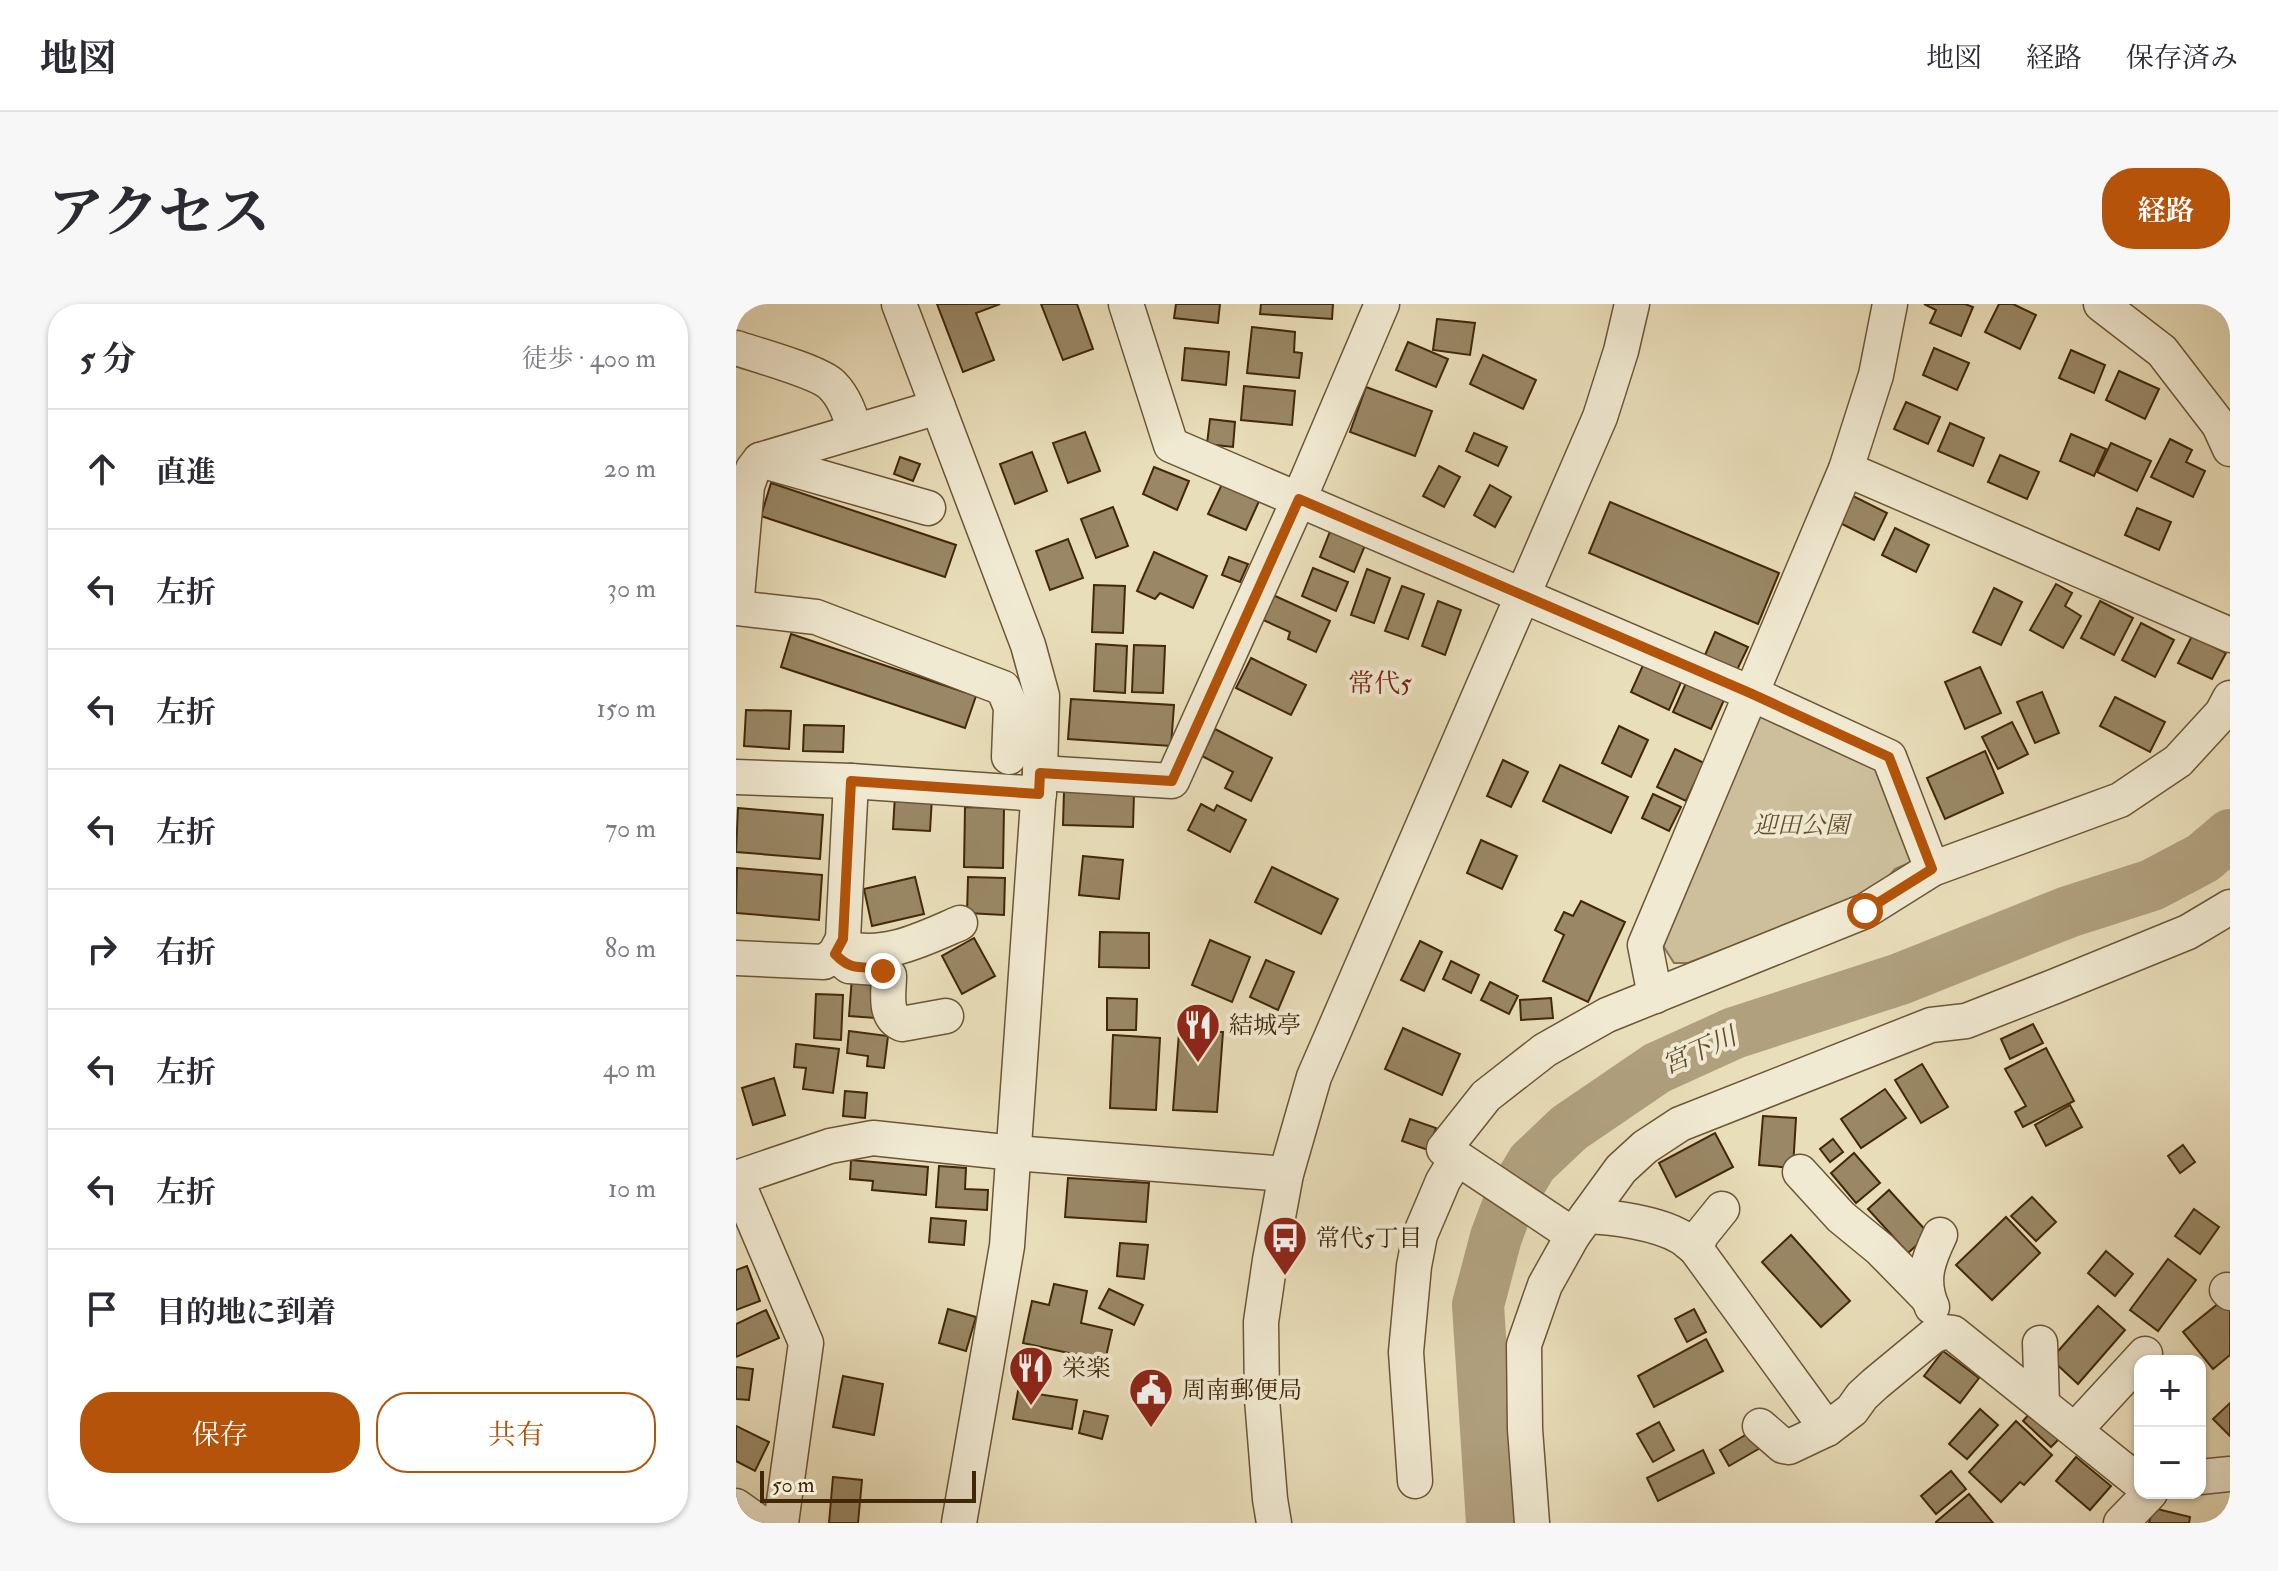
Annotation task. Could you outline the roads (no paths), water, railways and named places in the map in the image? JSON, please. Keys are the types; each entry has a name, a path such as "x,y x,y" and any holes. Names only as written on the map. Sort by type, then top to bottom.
{"street":[{"path":"899,304 1028,645 1042,696 1039,783 1007,1246 959,1523"},
{"path":"1126,304 1171,445 1750,693 1889,757 1932,869"},
{"path":"736,777 1039,783 1172,781 1299,499 1382,304"},
{"path":"1274,1523 1262,1399 1261,1322 1286,1174 1314,1077 1600,417 1632,304"},
{"path":"1655,996 1645,945 1846,469 1876,375 1890,304"},
{"path":"2101,304 2162,351 2226,431"},
{"path":"736,348 818,376 832,385 847,406 855,431"},
{"path":"938,407 760,460 741,498 736,607 816,617 1003,688 1011,707 1009,757"},
{"path":"760,460 928,508"},
{"path":"1846,469 2230,635"},
{"path":"1827,1429 1696,1249 1680,1236 1615,1218 1574,1227 1444,1149 1486,1096 1545,1050 1607,1015 1865,911 1932,869 2120,800 2178,761 2222,713 2230,698"},
{"path":"736,958 824,962 837,950 843,939 851,781"},
{"path":"1532,1523 1525,1429 1524,1345 1545,1285 1574,1227 1621,1169 1645,1147 1680,1124 1931,1025 1966,1021 2053,987 2188,932 2230,907"},
{"path":"837,950 878,951 899,947 960,923"},
{"path":"837,950 849,966 877,968 889,976 888,1008 896,1021 902,1024 946,1016"},
{"path":"781,1523 806,1343 736,1178 830,1146 873,1138 1014,1153 1286,1174"},
{"path":"1415,1481 1406,1352 1414,1266 1420,1235 1443,1181 1461,1160"},
{"path":"1800,1172 1841,1217 1880,1249 1928,1298"},
{"path":"1696,1249 1701,1235 1722,1209"},
{"path":"1940,1235 1927,1263 1925,1280 1928,1298 1943,1332"},
{"path":"1760,1426 1783,1446 1789,1447 1827,1429 1933,1336 1943,1332 1953,1333 2134,1478"},
{"path":"2040,1343 2042,1403"},
{"path":"2075,1430 2145,1354"},
{"path":"2206,1476 2230,1474"},
{"path":"2121,1523 2144,1499"},
{"path":"736,1506 760,1523"}],"waterway":[{"name":"宮下川","path":"1492,1523 1478,1305 1496,1237 1510,1200 1532,1163 1569,1128 1657,1068 1734,1033 1900,979 2068,912 2152,885 2203,858 2230,835"}],"place":[{"name":"結城亭","path":"1198,1064"},
{"name":"常代5丁目","path":"1285,1277"},
{"name":"栄楽","path":"1031,1407"},
{"name":"周南郵便局","path":"1151,1429"}],"district":[{"name":"常代5","path":"1380,683"}],"park label":[{"name":"迎田公園","path":"1801,825"}]}
